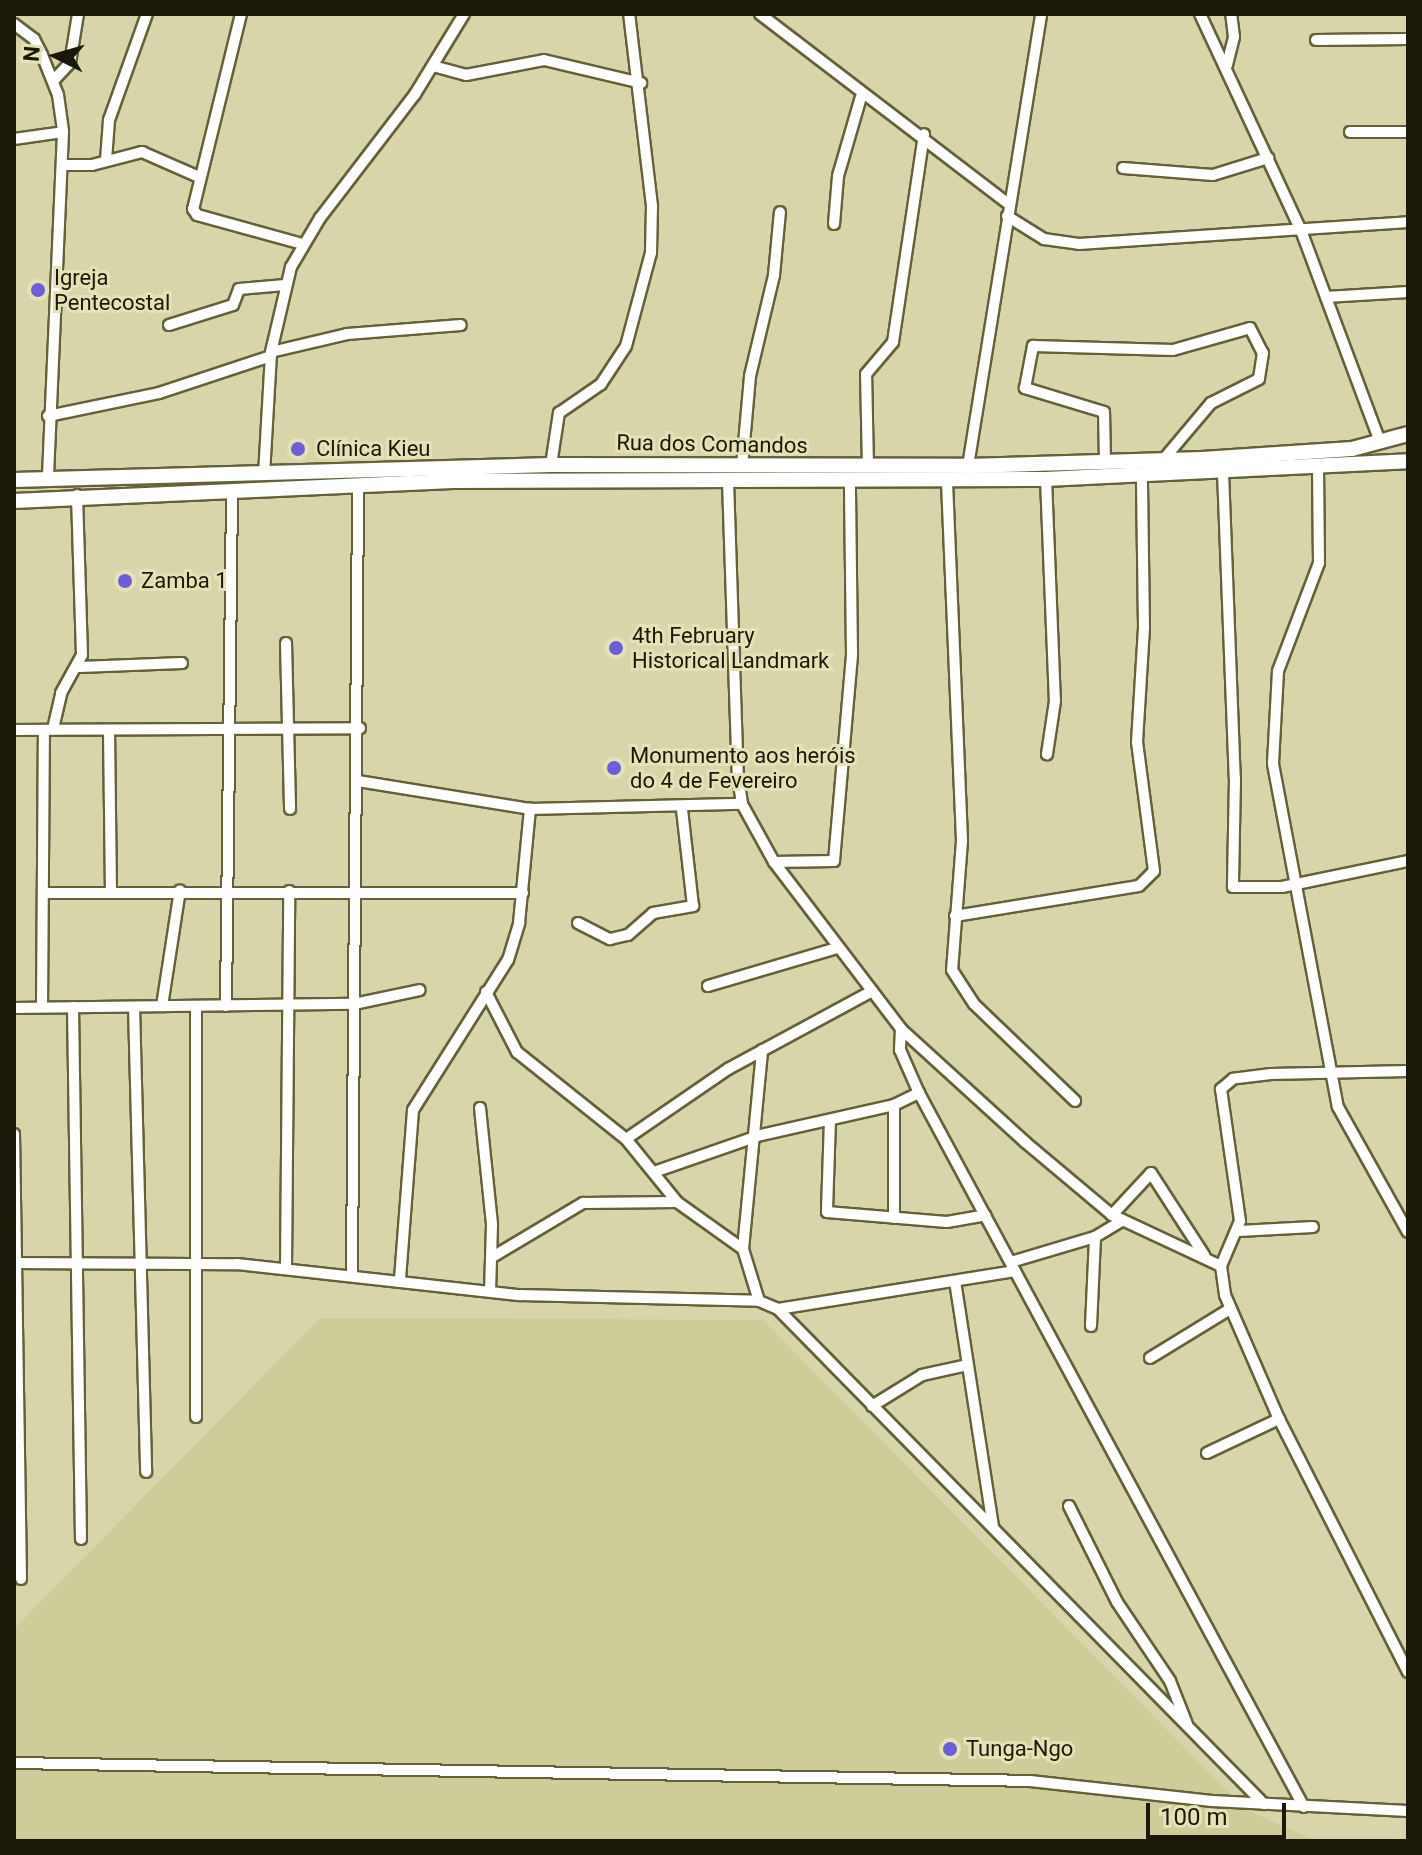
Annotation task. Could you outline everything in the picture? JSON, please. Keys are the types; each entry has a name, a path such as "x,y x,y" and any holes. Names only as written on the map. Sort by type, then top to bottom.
{"main road":[{"name":"Rua dos Comandos","path":"14,480 551,465 868,467 1105,462 1311,454 1408,434"},
{"name":"Rua dos Comandos","path":"14,501 77,495 358,484 947,482 1318,468 1408,461"}],"street":[{"path":"53,81 70,63 78,14"},
{"path":"106,160 109,120 147,14"},
{"path":"241,14 199,177 197,215 302,244"},
{"path":"264,475 271,354 285,285 302,244 433,66 464,14"},
{"path":"551,465 559,413 613,369 644,287 653,229 642,155 641,83 629,14"},
{"path":"760,14 861,97 924,134 1007,203"},
{"path":"968,466 1007,203 1041,14"},
{"path":"1200,14 1227,65 1302,233 1380,442"},
{"path":"1227,65 1234,37 1231,14"},
{"path":"14,24 34,39 53,81 63,132 65,165 48,416 48,480"},
{"path":"1316,40 1408,39"},
{"path":"433,66 466,75 544,60 641,83"},
{"path":"834,224 840,165 861,97"},
{"path":"14,139 63,132"},
{"path":"1350,132 1408,132"},
{"path":"868,467 866,374 893,342 924,134"},
{"path":"65,165 142,152 199,177"},
{"path":"1123,168 1202,176 1268,158"},
{"path":"742,466 750,376 772,290 780,212"},
{"path":"1007,216 1058,243 1302,233 1408,222"},
{"path":"169,325 233,305 239,289 285,285"},
{"path":"1326,297 1408,292"},
{"path":"48,416 159,393 271,354 347,334 461,325"},
{"path":"1105,462 1104,412 1026,390 1033,346 1173,350 1250,328 1263,353 1262,375 1211,403 1163,460"},
{"path":"1318,468 1319,563 1276,681 1273,764 1340,1111 1408,1232"},
{"path":"1223,472 1235,778 1232,883 1239,889 1297,884 1408,861"},
{"path":"955,916 1139,886 1154,871 1137,742 1144,637 1142,476"},
{"path":"1046,479 1055,701 1047,754"},
{"path":"728,481 742,804 774,862 901,1029 1117,1218 1204,1255 1221,1266"},
{"path":"774,862 834,861 852,655 850,482"},
{"path":"947,482 962,841 950,954 957,983 1075,1101"},
{"path":"352,1273 353,892 360,728 358,484"},
{"path":"226,1006 226,727 232,491"},
{"path":"42,1007 48,730 61,693 80,667 77,495"},
{"path":"286,643 290,809"},
{"path":"80,667 182,663"},
{"path":"14,730 360,728"},
{"path":"109,730 111,889"},
{"path":"358,781 530,809 682,810 742,804"},
{"path":"400,1279 413,1110 441,1075 486,992 508,960 523,893 530,809"},
{"path":"578,923 610,939 628,935 653,913 693,906 682,810"},
{"path":"44,893 111,889 523,893"},
{"path":"162,1006 180,890"},
{"path":"286,1268 289,891"},
{"path":"708,986 837,948"},
{"path":"14,1008 354,1004 420,990"},
{"path":"626,1139 762,1050 872,991"},
{"path":"486,992 517,1052 626,1139 677,1202 743,1249"},
{"path":"196,1006 196,1417"},
{"path":"73,1007 81,1539"},
{"path":"134,1007 136,1263 146,1472"},
{"path":"901,1029 900,1050 919,1093 1304,1807"},
{"path":"759,1301 743,1249 762,1050"},
{"path":"1408,1071 1251,1076 1221,1085 1239,1231 1221,1266 1230,1309 1279,1419 1408,1672"},
{"path":"654,1172 755,1139 894,1105 919,1093"},
{"path":"894,1105 894,1218"},
{"path":"480,1108 494,1256 490,1291"},
{"path":"830,1120 824,1209 954,1222 985,1215"},
{"path":"14,1134 21,1579"},
{"path":"778,1309 955,1281 1013,1266 1095,1237 1117,1218 1151,1173 1204,1255"},
{"path":"494,1256 583,1203 677,1202"},
{"path":"1239,1231 1313,1227"},
{"path":"1091,1326 1095,1237"},
{"path":"15,1263 195,1261 352,1273 490,1291 759,1301 778,1309 1264,1804"},
{"path":"955,1281 993,1527"},
{"path":"1150,1358 1230,1309"},
{"path":"872,1406 922,1375 967,1365"},
{"path":"1207,1453 1279,1419"},
{"path":"1069,1506 1117,1602 1170,1681 1187,1726"},
{"path":"14,1763 1030,1781 1264,1804 1408,1811"}],"shaded area":[{"path":"320,1318 763,1320 1245,1809 1316,1841 14,1841 14,1629"}],"place":[{"name":"Igreja Pentecostal","path":"38,290"},
{"name":"Clínica Kieu","path":"298,449"},
{"name":"Zamba 1","path":"125,581"},
{"name":"4th February Historical Landmark","path":"616,648"},
{"name":"Monumento aos heróis do 4 de Fevereiro","path":"614,768"},
{"name":"Tunga-Ngo","path":"950,1749"}]}
